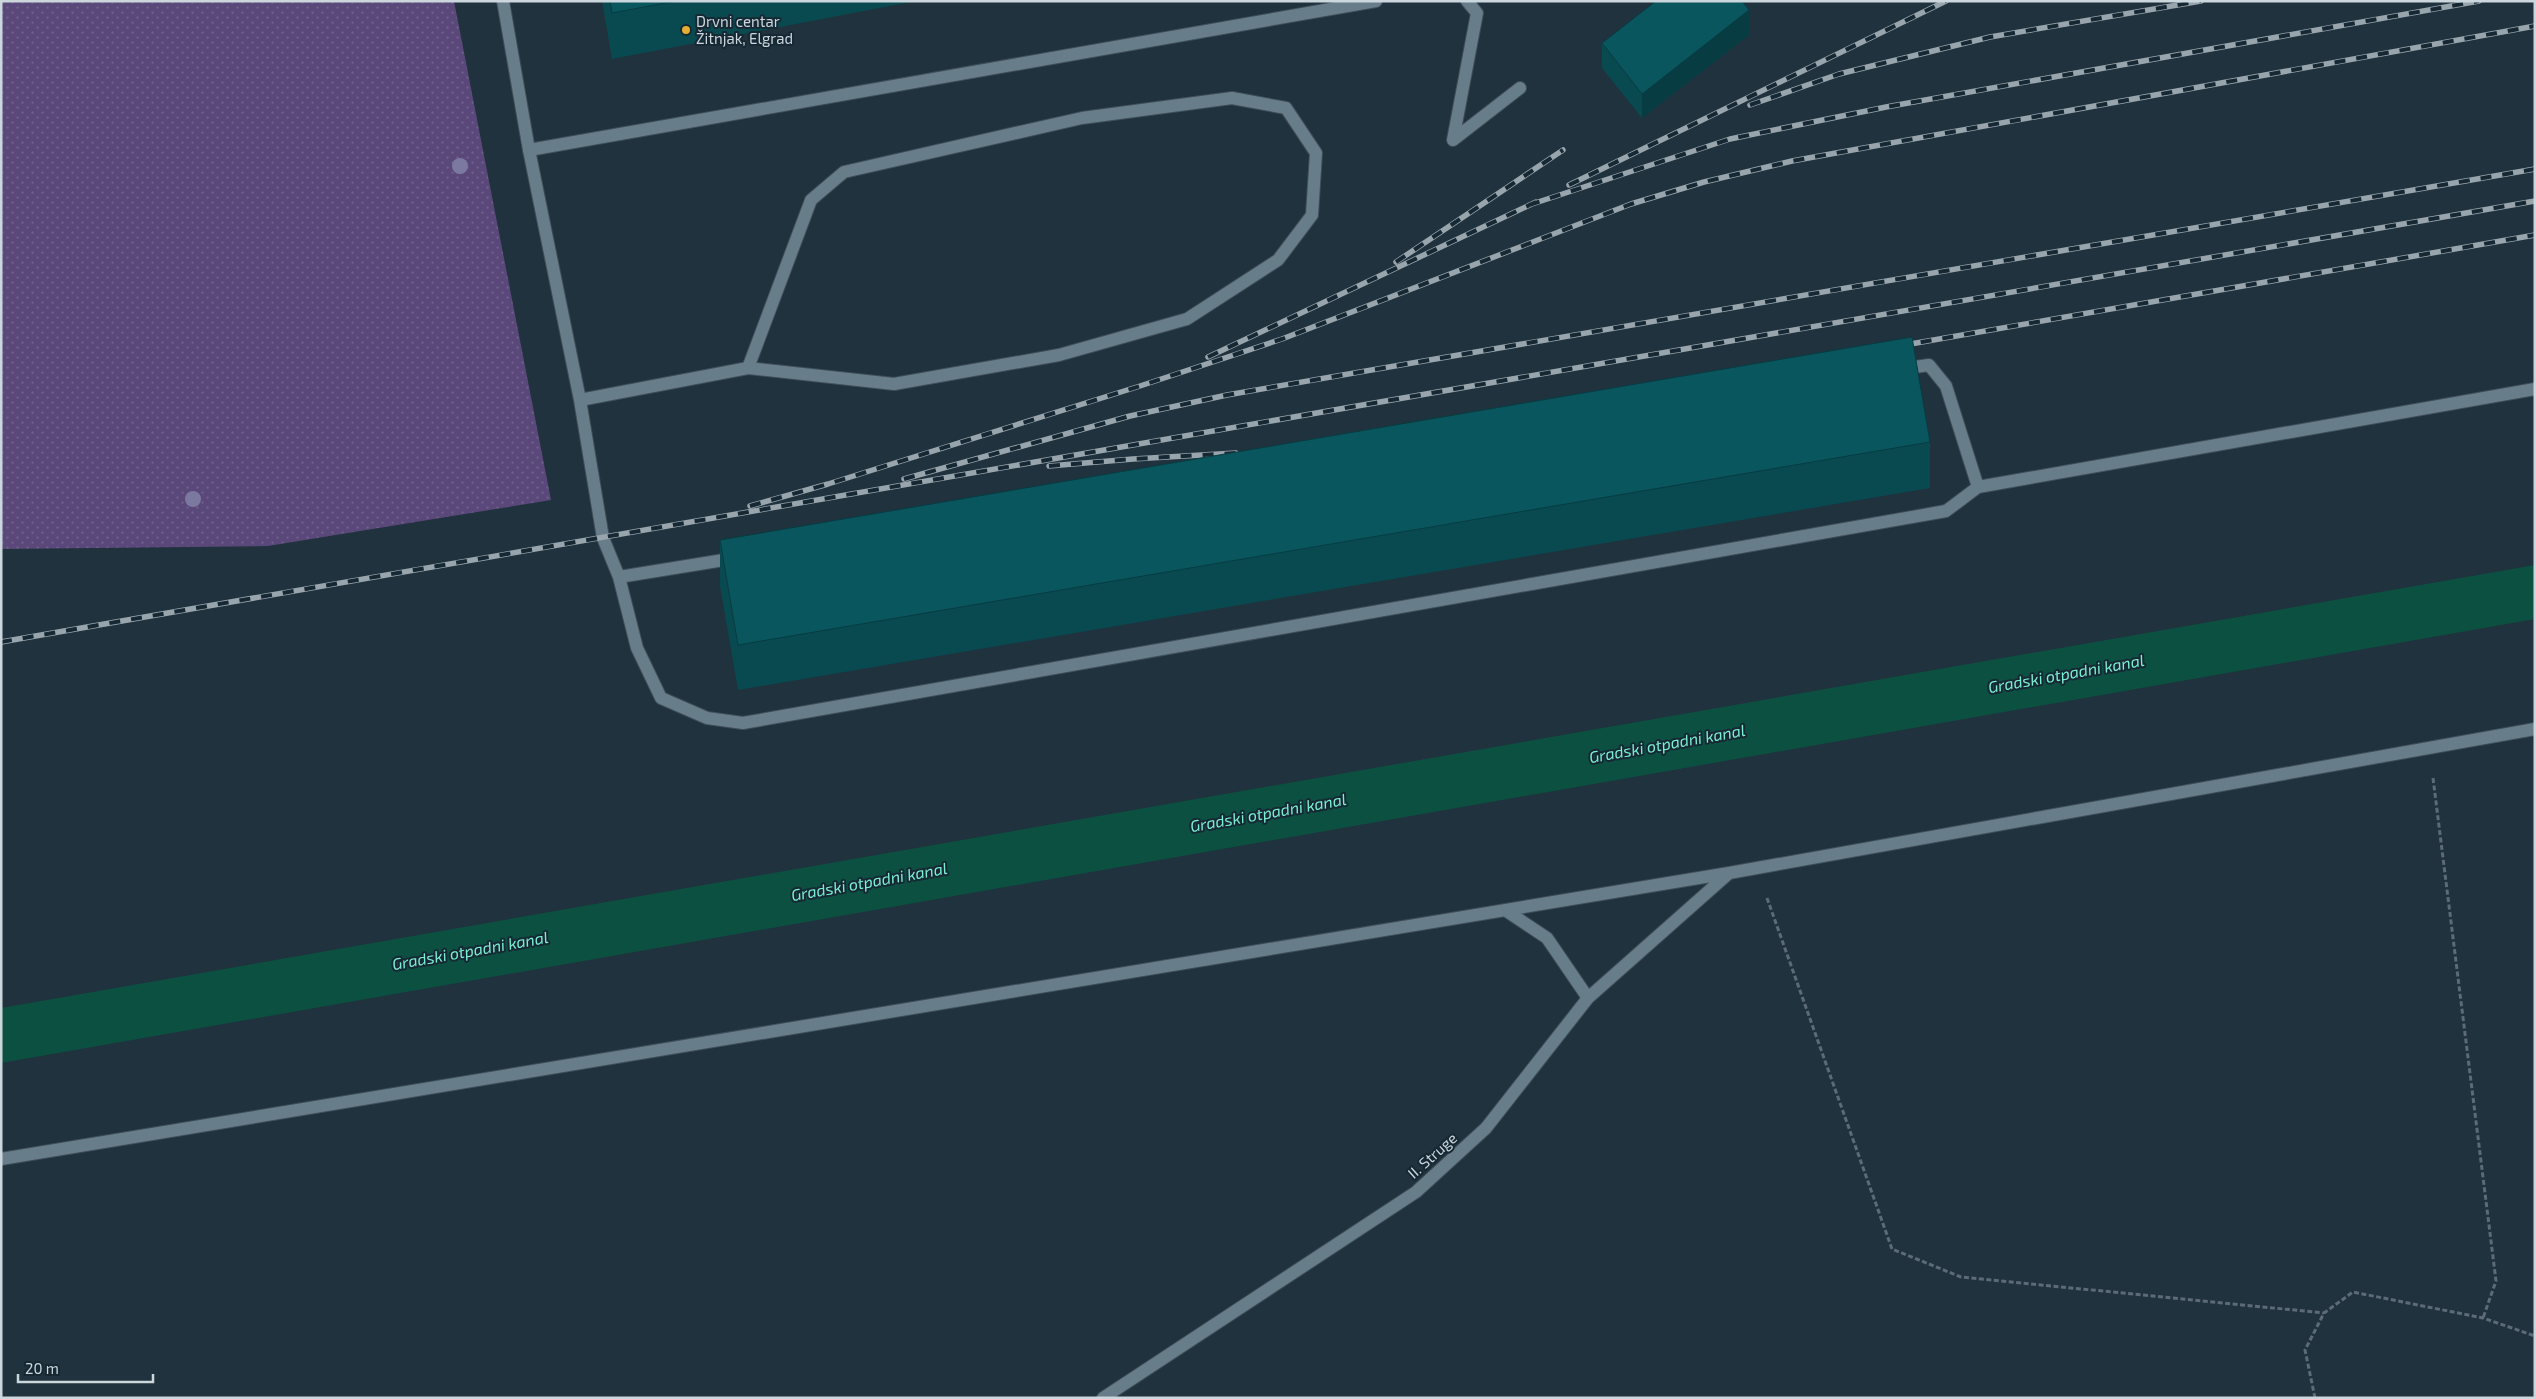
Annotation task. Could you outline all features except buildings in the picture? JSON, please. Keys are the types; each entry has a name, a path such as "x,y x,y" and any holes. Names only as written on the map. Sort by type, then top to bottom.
{"street":[{"path":"503,1 529,150 580,400 603,538 619,577 637,648 661,698 707,718 743,723 1946,511 1978,488 2535,389"},
{"path":"529,150 1376,1"},
{"path":"1466,1 1478,13 1453,140 1520,88"},
{"path":"580,400 748,368 894,384 1059,355 1187,318 1278,260 1312,215 1316,153 1286,108 1232,98 1082,118 844,172 811,200 748,368"},
{"path":"1890,371 1929,365 1946,386 1978,488"},
{"path":"619,577 747,556"},
{"path":"1,1159 1729,873 2535,728"},
{"name":"II. Struge","path":"1103,1398 1416,1192 1486,1128 1588,998 1729,873"},
{"path":"1505,910 1547,938 1588,998"}],"path":[{"path":"2429,748 2496,1281 2483,1318"},
{"path":"1756,868 1798,979 1892,1249 1961,1277 2324,1313"},
{"path":"2315,1398 2305,1350 2324,1313 2353,1292 2483,1318 2535,1336"}],"shaded area":[{"path":"1,1 454,1 551,500 268,546 1,549"}],"water":[{"name":"Gradski otpadni kanal","path":"2535,565 2535,619 1,1063 1,1008"}],"railway":[{"path":"1569,185 1946,1"},
{"path":"1750,105 1839,74 1990,37 2201,1"},
{"path":"1529,205 1730,139 1886,107 2479,1"},
{"path":"750,506 828,484 1140,386 1282,339 1631,204 1704,182 1792,161 2535,26"},
{"path":"1396,262 1563,150"},
{"path":"904,479 1130,416 1227,395 2535,169"},
{"path":"1,642 2535,201"},
{"path":"1208,357 1536,202"},
{"path":"1899,346 2535,235"},
{"path":"1049,466 1236,453"}],"place":[{"name":"Drvni centar Žitnjak, Elgrad","path":"686,30"}]}
